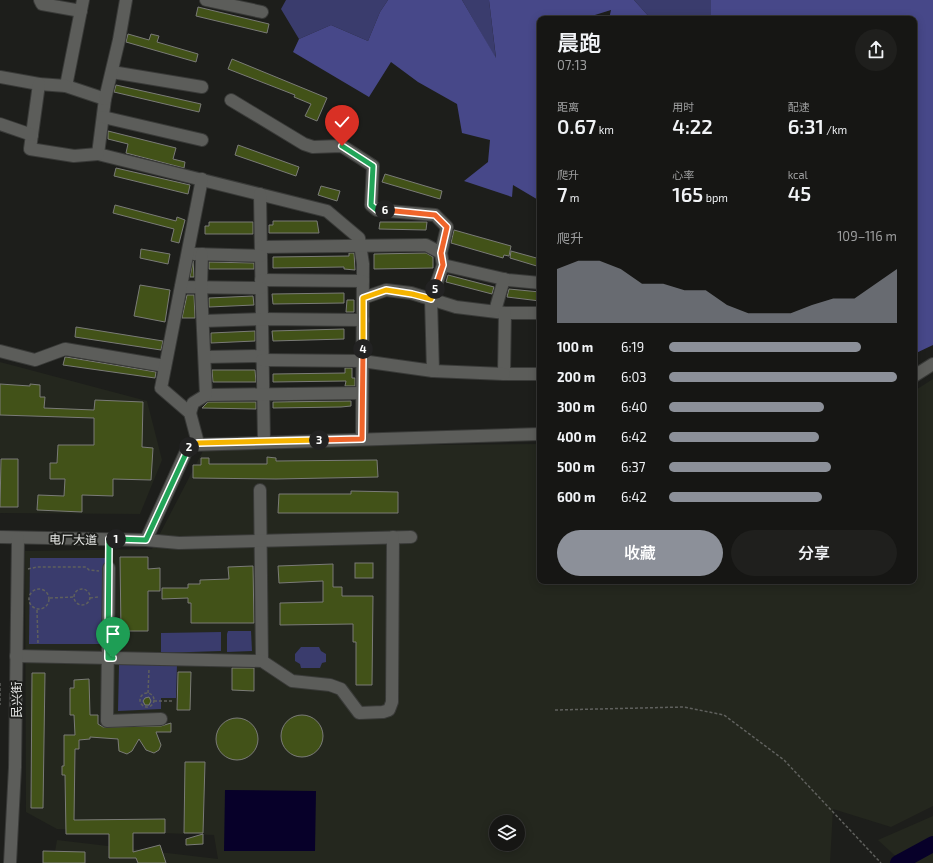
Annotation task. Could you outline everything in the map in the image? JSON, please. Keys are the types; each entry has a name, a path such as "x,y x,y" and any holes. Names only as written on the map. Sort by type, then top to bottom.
{"street":[{"path":"40,0 42,4 82,6 66,86"},
{"path":"98,154 105,99 112,72 126,0"},
{"path":"206,0 262,12"},
{"path":"112,72 202,87"},
{"path":"0,77 39,84 66,86 105,99"},
{"path":"39,84 30,149 74,156 98,154 327,211 359,238 363,264 362,439"},
{"path":"231,100 304,144 313,147 342,146 373,166 371,205 377,210 435,215 447,227 441,253 443,265 431,299 433,371"},
{"path":"103,117 202,140"},
{"path":"0,124 32,135"},
{"path":"190,413 161,388 202,180"},
{"path":"260,194 264,442"},
{"path":"187,254 426,245 441,253"},
{"path":"202,254 201,287 206,395"},
{"path":"443,265 504,279 537,284"},
{"path":"504,279 500,312 504,374"},
{"path":"181,287 363,281"},
{"path":"363,298 386,290 412,294 456,306 500,312 537,313"},
{"path":"203,321 262,319 363,320"},
{"path":"0,351 35,360 65,349 165,366"},
{"path":"205,357 362,361 433,371 537,374"},
{"path":"917,374 933,364"},
{"path":"198,443 190,413 193,403 206,395 263,393 362,393"},
{"path":"146,540 189,445 198,443 537,434"},
{"path":"260,490 262,661"},
{"path":"16,656 262,661 292,681 330,685 341,689 359,712 383,712 389,710 392,702 393,537"},
{"name":"电厂大道","path":"0,538 109,539 179,542 411,537"},
{"name":"民兴街","path":"10,863 14,812 18,538"},
{"path":"109,569 107,721 160,720"},
{"path":"14,812 16,863"},
{"path":"0,836 12,836"}],"path":[{"path":"22,570 37,567 86,567 89,570 109,569 109,539"},
{"path":"82,589 89,592 90,598 88,602 81,605 76,603 74,597 77,591 82,589"},
{"path":"37,609 47,606 49,598 48,594 43,590 33,591 30,597 30,603 37,609 38,644"},
{"path":"49,598 74,597"},
{"path":"148,694 149,659"},
{"path":"0,683 0,705"},
{"path":"148,694 152,695 154,701 153,705 149,707 142,705 141,701 142,697 148,694"},
{"path":"154,701 174,701"},
{"path":"555,710 684,707 724,716 784,760 881,863"}],"shaded area":[{"path":"286,0 388,0 380,12 368,41 331,25 299,39 281,9"},
{"path":"388,0 462,0 496,58 489,0 634,0 648,16 610,16 611,10 592,16 537,16 537,199 513,185 512,197 464,181 488,162 490,140 462,133 457,104 418,82 391,62 369,97 293,52 299,39 331,25 368,41 380,12"},
{"path":"462,0 489,0 496,59"},
{"path":"634,0 711,0 711,16 648,16"},
{"path":"711,0 933,0 933,345 917,353 917,16 711,16"},
{"path":"0,362 147,401 162,460 140,514 0,513"},
{"path":"933,379 933,806 891,827 833,809 830,863 53,863 57,840 218,859 214,835 57,829 26,812 25,551 152,549 205,447 537,444 537,584 917,584 917,389"},
{"path":"30,558 105,558 104,644 29,644"},
{"path":"228,631 251,631 252,651 227,652"},
{"path":"221,632 221,651 161,653 161,633"},
{"path":"301,647 319,647 321,651 326,654 326,662 322,663 320,668 301,668 300,664 295,661 295,654"},
{"path":"177,664 176,698 161,698 161,709 118,711 119,665"},
{"path":"225,790 316,791 315,851 224,851"},
{"path":"933,816 933,863 903,863 878,840"}],"building":[{"path":"198,7 269,24 267,33 196,16"},
{"path":"128,34 149,40 151,34 159,36 157,42 198,54 196,62 126,42"},
{"path":"232,59 327,98 317,121 305,116 311,104 294,97 295,95 228,69"},
{"path":"116,85 201,104 199,112 114,92"},
{"path":"108,131 176,148 173,159 185,162 184,168 126,153 128,144 108,139"},
{"path":"238,145 299,167 296,176 235,155"},
{"path":"116,168 190,185 188,194 114,176"},
{"path":"385,174 442,191 440,199 382,182"},
{"path":"321,186 340,191 337,201 318,195"},
{"path":"115,205 176,221 177,217 185,220 179,243 171,241 174,229 113,213"},
{"path":"273,221 317,221 319,233 269,233 269,225 273,225"},
{"path":"209,222 253,222 253,234 205,234 205,226 209,226"},
{"path":"380,222 427,222 426,230 379,229"},
{"path":"454,230 511,246 509,256 504,255 503,258 451,243"},
{"path":"141,249 170,254 168,264 140,258"},
{"path":"511,251 537,258 537,266 510,258"},
{"path":"349,253 354,253 355,270 344,269 344,267 273,268 273,257 349,256"},
{"path":"426,253 433,257 433,268 374,269 374,254"},
{"path":"193,261 194,277 190,277"},
{"path":"209,262 254,263 254,269 209,269"},
{"path":"448,275 494,287 492,294 446,282"},
{"path":"140,285 170,290 165,322 134,316"},
{"path":"509,289 537,292 537,301 507,297"},
{"path":"344,293 344,303 273,304 272,294"},
{"path":"187,295 194,295 195,318 182,318"},
{"path":"253,296 254,305 209,307 209,298"},
{"path":"347,300 354,300 354,312 346,312"},
{"path":"76,327 163,341 161,350 75,337"},
{"path":"344,329 344,339 273,341 272,331"},
{"path":"255,331 255,341 211,343 211,333"},
{"path":"65,357 156,372 155,378 63,365"},
{"path":"345,368 352,368 352,378 355,378 355,386 345,386 346,381 273,382 273,374 345,373"},
{"path":"212,370 255,370 256,382 213,382"},
{"path":"0,384 30,386 30,384 40,385 40,397 45,397 44,408 94,410 95,400 143,402 142,447 153,448 151,480 113,479 113,496 82,495 82,512 37,510 38,495 64,496 65,479 50,479 50,463 57,463 58,445 94,445 94,418 0,415"},
{"path":"351,401 351,406 341,407 273,408 273,402"},
{"path":"208,402 256,402 256,409 202,408"},
{"path":"267,457 276,458 276,461 377,460 378,477 276,479 193,478 193,465 201,465 201,458 209,458 209,464 267,464"},
{"path":"1,459 18,459 18,507 0,507"},
{"path":"351,491 398,492 398,513 278,513 279,494 351,494"},
{"path":"120,557 148,557 148,569 160,568 160,591 148,591 148,631 121,631"},
{"path":"355,563 373,563 373,578 355,578"},
{"path":"333,564 333,587 342,587 342,596 373,596 372,685 356,685 356,642 353,642 353,624 280,625 280,603 323,602 323,581 279,583 278,566"},
{"path":"253,566 254,623 191,623 191,603 188,603 188,598 162,599 162,588 188,588 188,584 200,584 200,580 229,579 228,567"},
{"path":"232,668 254,668 254,691 232,690"},
{"path":"178,672 191,672 190,710 177,710"},
{"path":"32,673 45,673 43,808 31,808"},
{"path":"89,679 90,715 98,715 98,724 103,727 161,726 171,723 171,732 156,732 161,745 159,750 154,753 146,750 139,739 132,751 127,754 119,751 118,739 90,737 90,739 79,740 79,749 75,749 74,820 165,819 165,833 133,833 133,852 160,845 166,863 138,863 136,858 109,858 109,834 66,834 65,775 62,775 62,766 64,766 64,735 75,735 74,715 70,715 70,688 74,688 74,680"},
{"path":"149,697 151,701 149,705 145,705 143,701 145,698"},
{"path":"302,715 317,721 323,736 317,751 302,757 287,751 281,736 287,721"},
{"path":"237,718 252,724 258,739 252,754 237,760 222,754 216,739 222,724"},
{"path":"185,762 205,762 203,833 184,833"},
{"path":"203,834 203,844 186,845 186,839"},
{"path":"43,851 85,852 85,863 43,863"}],"waterway":[{"path":"898,863 933,844"}],"route":[{"path":"113,658 108,658 109,539 146,540 189,445 198,443 362,439 363,298 386,290 431,299 443,265 441,253 447,227 435,215 377,210 371,205 373,166 342,146"}]}
